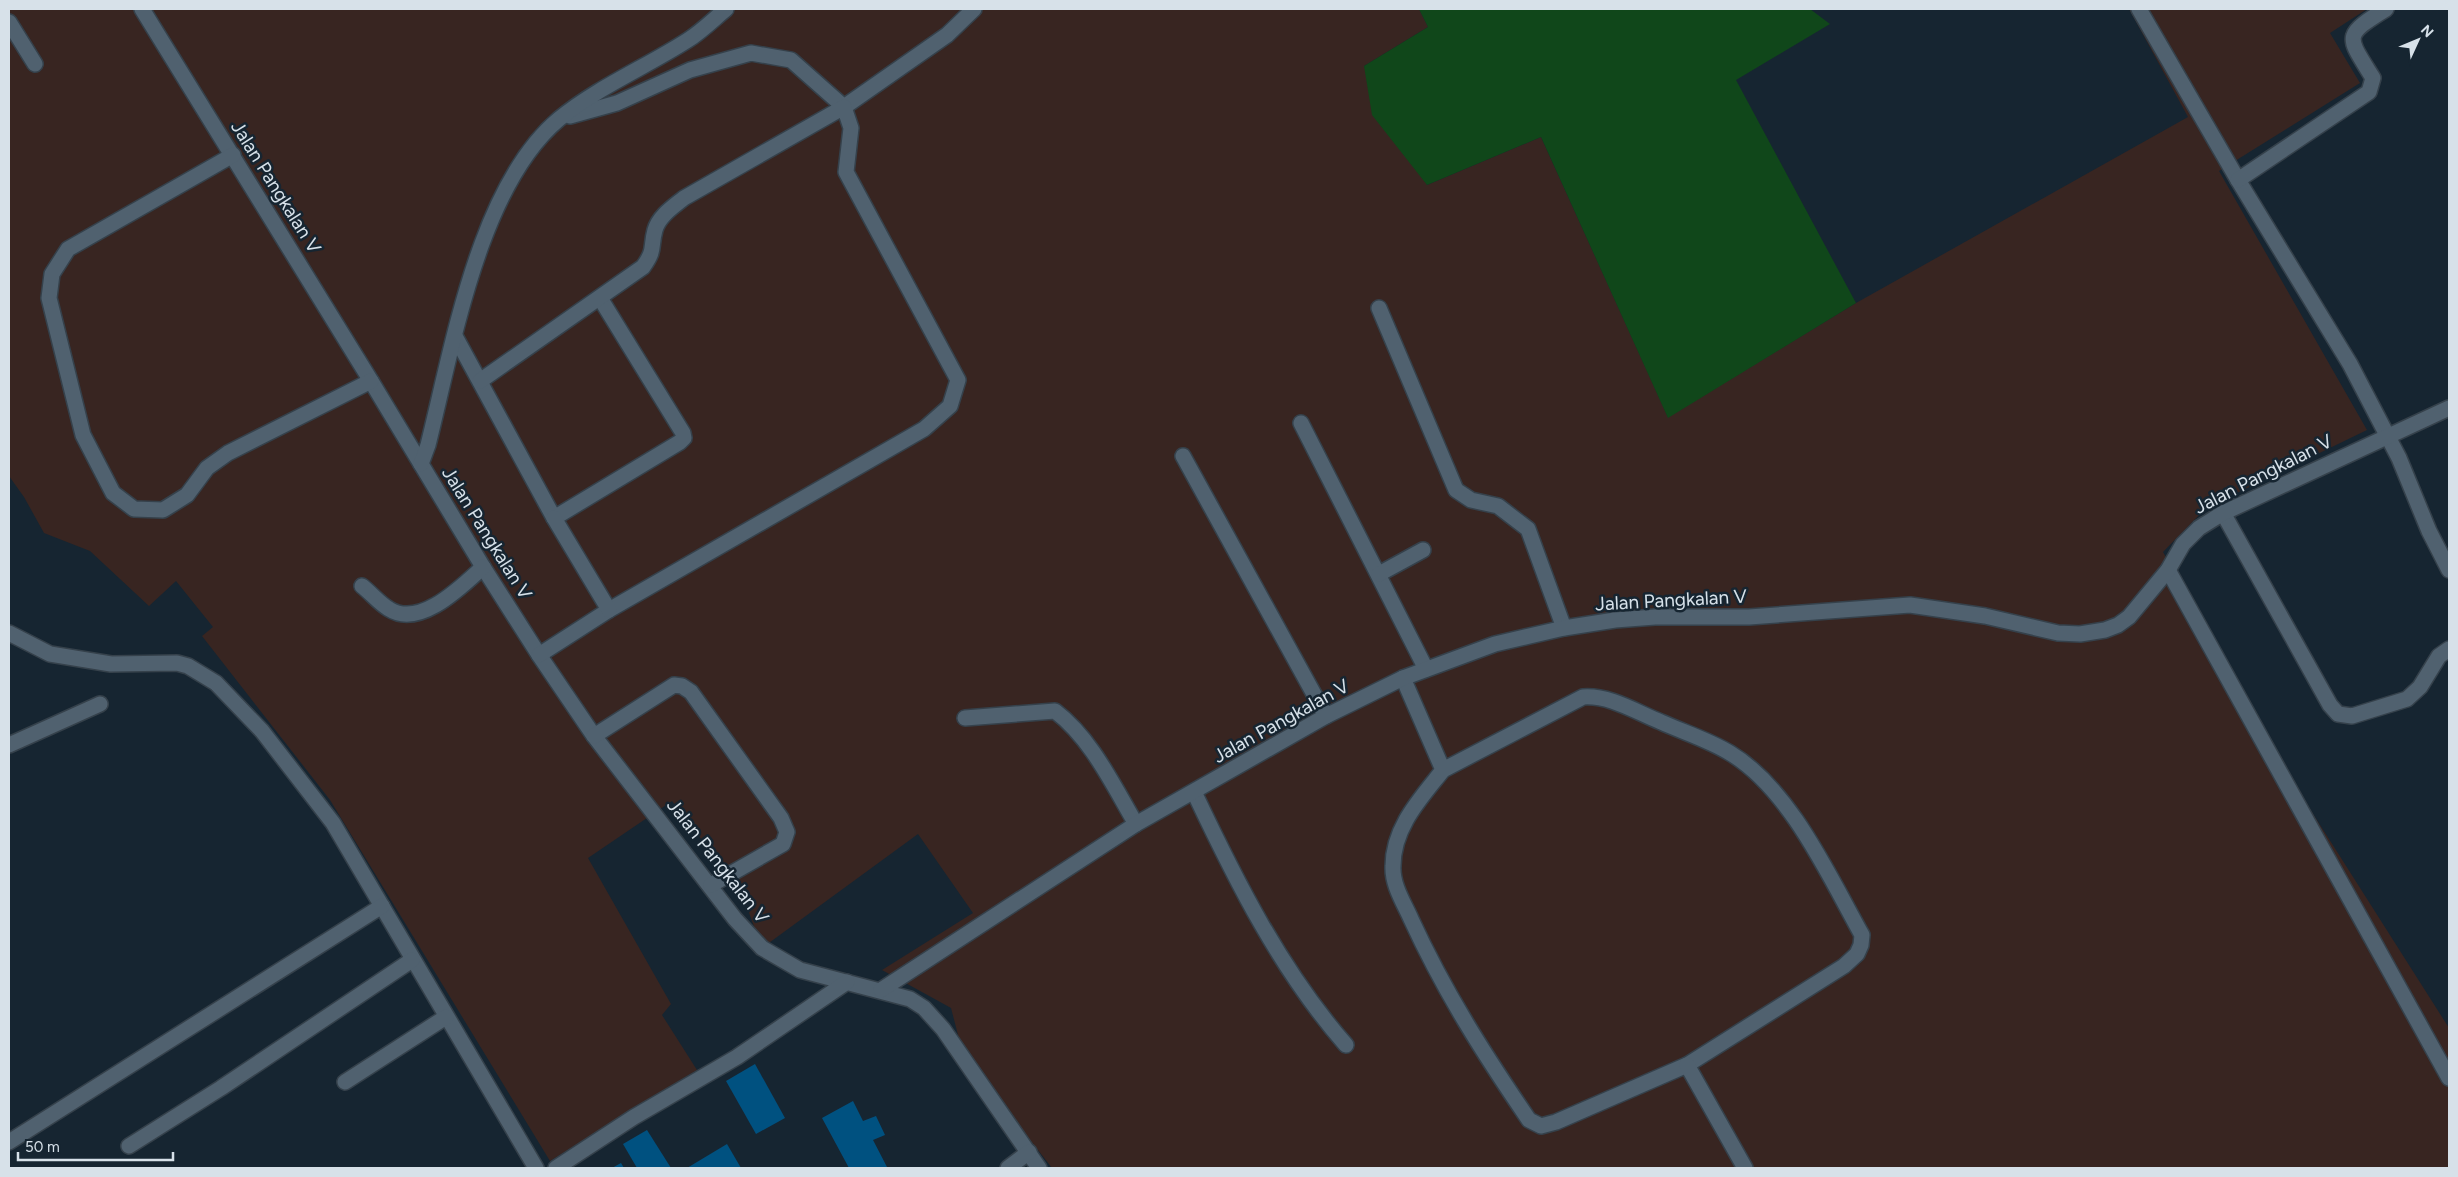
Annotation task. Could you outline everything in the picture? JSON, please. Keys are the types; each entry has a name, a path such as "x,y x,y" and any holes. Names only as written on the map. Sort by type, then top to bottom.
{"street":[{"name":"Jalan Pangkalan V","path":"142,9 372,381 483,567 540,655 594,736 711,885 735,919 762,948 800,970 910,999 924,1008 937,1022 1039,1168"},
{"path":"421,464 428,445 455,336 476,263 499,203 522,160 559,119 690,39 726,9"},
{"path":"480,380 643,267 652,255 655,229 665,214 684,198 844,107 947,35 974,9"},
{"path":"2138,9 2238,180 2350,364 2400,458 2429,531 2449,570"},
{"path":"2238,180 2369,92 2373,78 2352,43 2353,33 2360,25 2386,9"},
{"path":"9,22 35,64"},
{"path":"540,655 610,610 924,429 950,406 958,380 846,172 851,128 844,107 791,60 751,53 690,70 617,103 559,119"},
{"path":"233,155 68,249 52,274 49,298 84,434 113,493 134,510 163,510 187,495 206,468 228,453 372,381"},
{"path":"554,518 684,438 600,298"},
{"path":"1379,308 1456,490 1471,500 1498,506 1528,529 1564,628"},
{"path":"455,336 554,518 610,610"},
{"name":"Jalan Pangkalan V","path":"880,990 1136,824 1326,716 1403,678 1426,669 1495,644 1564,628 1615,620 1655,617 1750,617 1910,605 1985,616 2058,633 2080,634 2105,630 2118,625 2142,603 2168,570 2183,544 2199,528 2223,513 2449,408"},
{"path":"1301,423 1426,669"},
{"path":"1183,456 1326,716"},
{"path":"2223,513 2330,706 2338,714 2352,716 2407,699 2420,687 2439,656 2449,649"},
{"path":"1379,574 1423,550"},
{"path":"362,586 390,610 407,614 429,610 458,590 483,567"},
{"path":"2168,570 2449,1078"},
{"path":"9,633 50,654 111,664 177,663 188,666 216,683 262,731 333,823 536,1168"},
{"path":"1403,678 1443,770"},
{"path":"594,736 674,685 682,686 691,692 781,818 787,832 783,844 711,885"},
{"path":"1596,696 1618,703 1730,753 1751,769 1776,794 1794,818 1862,936 1861,945 1857,954 1837,972 1687,1066 1556,1122 1541,1126 1529,1120 1475,1041 1432,964 1394,881 1394,858 1403,824 1443,770 1583,697 1596,696"},
{"path":"9,745 100,704"},
{"path":"965,718 1055,711 1071,723 1106,774 1136,824"},
{"path":"1194,792 1254,911 1296,981 1318,1013 1346,1045"},
{"path":"9,1142 382,906"},
{"path":"129,1146 221,1088 412,960"},
{"path":"556,1168 634,1117 737,1057 847,982"},
{"path":"345,1082 446,1017"},
{"path":"1687,1066 1746,1168"},
{"path":"1008,1168 1029,1152"}],"shaded area":[{"path":"9,9 1419,9 1428,27 1364,66 1427,185 1541,137 1668,417 1856,303 2188,117 2129,9 2367,9 2330,33 2360,83 2219,171 2367,430 2206,508 2163,552 2301,795 2449,1028 2449,1168 1052,1168 963,1054 951,1008 882,970 973,913 918,834 762,948 741,891 672,801 588,858 671,1004 662,1015 697,1070 550,1161 330,800 202,636 213,627 176,581 149,606 90,551 44,533 24,497 9,476"}],"green space":[{"path":"1419,9 1810,9 1830,24 1736,80 1856,303 1668,418 1541,137 1427,185 1372,115 1364,66 1428,27"}],"building":[{"path":"755,1064 785,1118 756,1134 726,1081"},
{"path":"853,1101 863,1121 876,1116 885,1135 873,1140 887,1167 885,1168 849,1168 822,1118"},
{"path":"647,1130 671,1168 637,1168 623,1144"},
{"path":"727,1144 741,1168 687,1168"},
{"path":"621,1163 624,1168 612,1168"}]}
